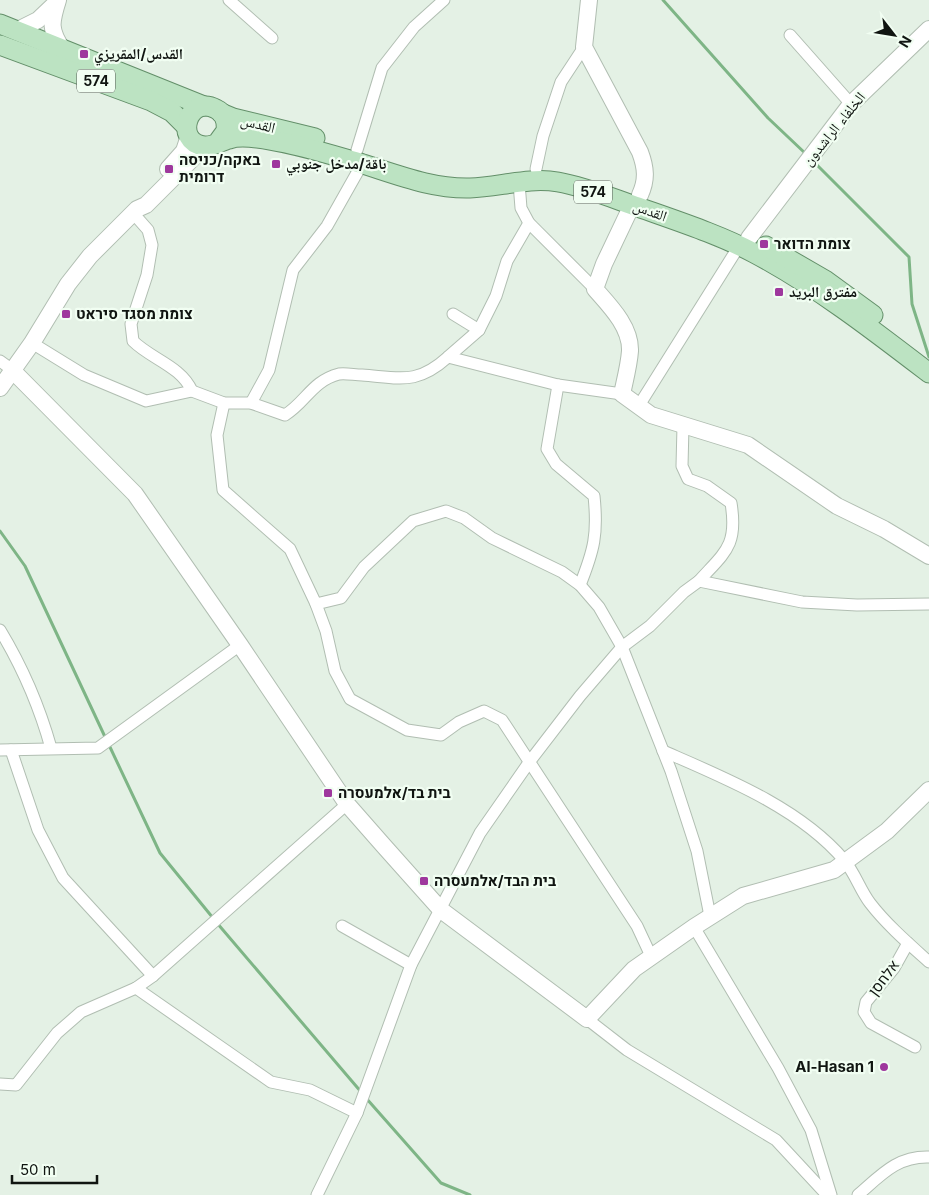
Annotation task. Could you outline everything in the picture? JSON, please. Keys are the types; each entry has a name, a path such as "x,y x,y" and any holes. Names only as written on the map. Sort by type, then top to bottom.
{"main road":[{"name":"574","path":"8,28 204,106 214,107 221,113"},
{"name":"574","path":"0,45 150,101 172,112 198,144 215,144"},
{"path":"188,131 191,113 204,106"},
{"name":"القدس","path":"221,113 359,157 422,182 446,187 472,188 539,180 561,182 636,200"},
{"path":"215,144 223,138 226,126 221,113"},
{"name":"القدس","path":"215,144 233,137 258,139 359,157 439,174 476,176 536,170 565,171 826,280 929,358"},
{"name":"القدس","path":"743,244 834,302 929,373"}],"street":[{"path":"8,28 38,20 58,0"},
{"path":"58,0 52,26 54,37 62,50"},
{"path":"229,0 272,38"},
{"path":"251,404 269,370 293,270 327,226 359,157 382,68 414,27 444,0"},
{"path":"536,170 543,136 561,82 584,47 588,0"},
{"name":"الخلفاء الراشدون","path":"743,244 851,104 929,29"},
{"path":"790,35 851,104"},
{"path":"584,47 640,152 645,166 645,185 604,264 595,290"},
{"path":"135,211 140,199 184,151 188,131"},
{"path":"0,388 6,365 32,343 68,284 90,256 135,211 146,205 194,157 215,144"},
{"path":"518,183 521,208 529,224 595,290 618,316 626,333 630,349 622,394"},
{"path":"135,211 148,230 152,245 146,275 131,324 132,341 145,353 171,367 187,382 192,391"},
{"path":"32,343 84,375 146,401 192,391 224,403 251,404 284,415 299,406 312,387 340,374 410,379 432,372 479,330 496,296 506,261 529,224"},
{"path":"638,407 743,244"},
{"path":"454,314 479,330"},
{"path":"448,357 558,384 622,394 651,415 748,445 837,506 884,529 929,556"},
{"path":"6,365 135,494 347,804 440,910 627,1050 776,1140 827,1195"},
{"path":"558,384 547,449 556,464 594,496 597,524 593,553 580,585"},
{"path":"224,403 217,436 223,490 290,548 316,604 326,631 335,671 350,699 407,730 441,735 459,722 484,711 502,720 637,926 651,956"},
{"path":"321,1194 358,1113 411,964 480,833 530,761 580,696 622,647 650,626 684,592 699,581 730,547 734,520 731,503 707,486 688,478 682,466 683,426"},
{"path":"316,604 341,598 364,567 413,521 446,511 464,518 492,538 562,572 580,585 599,607 622,647 663,751 697,851 710,916"},
{"path":"699,581 802,602 857,605 929,604"},
{"path":"0,630 19,661 26,677 40,710 51,748"},
{"path":"153,976 63,878 38,830 5,750 98,748 240,645"},
{"path":"663,751 725,778 784,810 821,838 845,861 870,903 929,962"},
{"path":"587,1020 634,969 710,916 743,896 834,870 887,831 929,790"},
{"path":"0,1084 16,1085 57,1033 81,1012 136,988 153,976 347,804"},
{"path":"342,926 411,964"},
{"path":"694,927 778,1068 811,1130 831,1195"},
{"name":"אלחסן","path":"908,943 894,968 866,1002 864,1012 871,1023 916,1047"},
{"path":"136,988 271,1082 310,1090 358,1113"},
{"path":"858,1195 887,1170 911,1156 929,1156"}],"waterway":[{"path":"663,0 768,118 806,154"},
{"path":"814,162 909,257 912,304 929,357"},
{"path":"0,531 25,566 106,739"},
{"path":"109,745 160,853 213,918"},
{"path":"217,923 362,1093"},
{"path":"366,1098 441,1183 470,1195"}],"place":[{"name":"القدس/المقريزي","path":"84,54"},
{"name":"باقة/مدخل جنوبي","path":"276,164"},
{"name":"באקה/כניסה דרומית","path":"169,169"},
{"name":"צומת הדואר","path":"764,244"},
{"name":"مفترق البريد","path":"779,292"},
{"name":"צומת מסגד סיראט","path":"66,314"},
{"name":"בית בד/אלמעסרה","path":"328,793"},
{"name":"בית הבד/אלמעסרה","path":"424,881"},
{"name":"Al-Hasan 1","path":"884,1067"}]}
